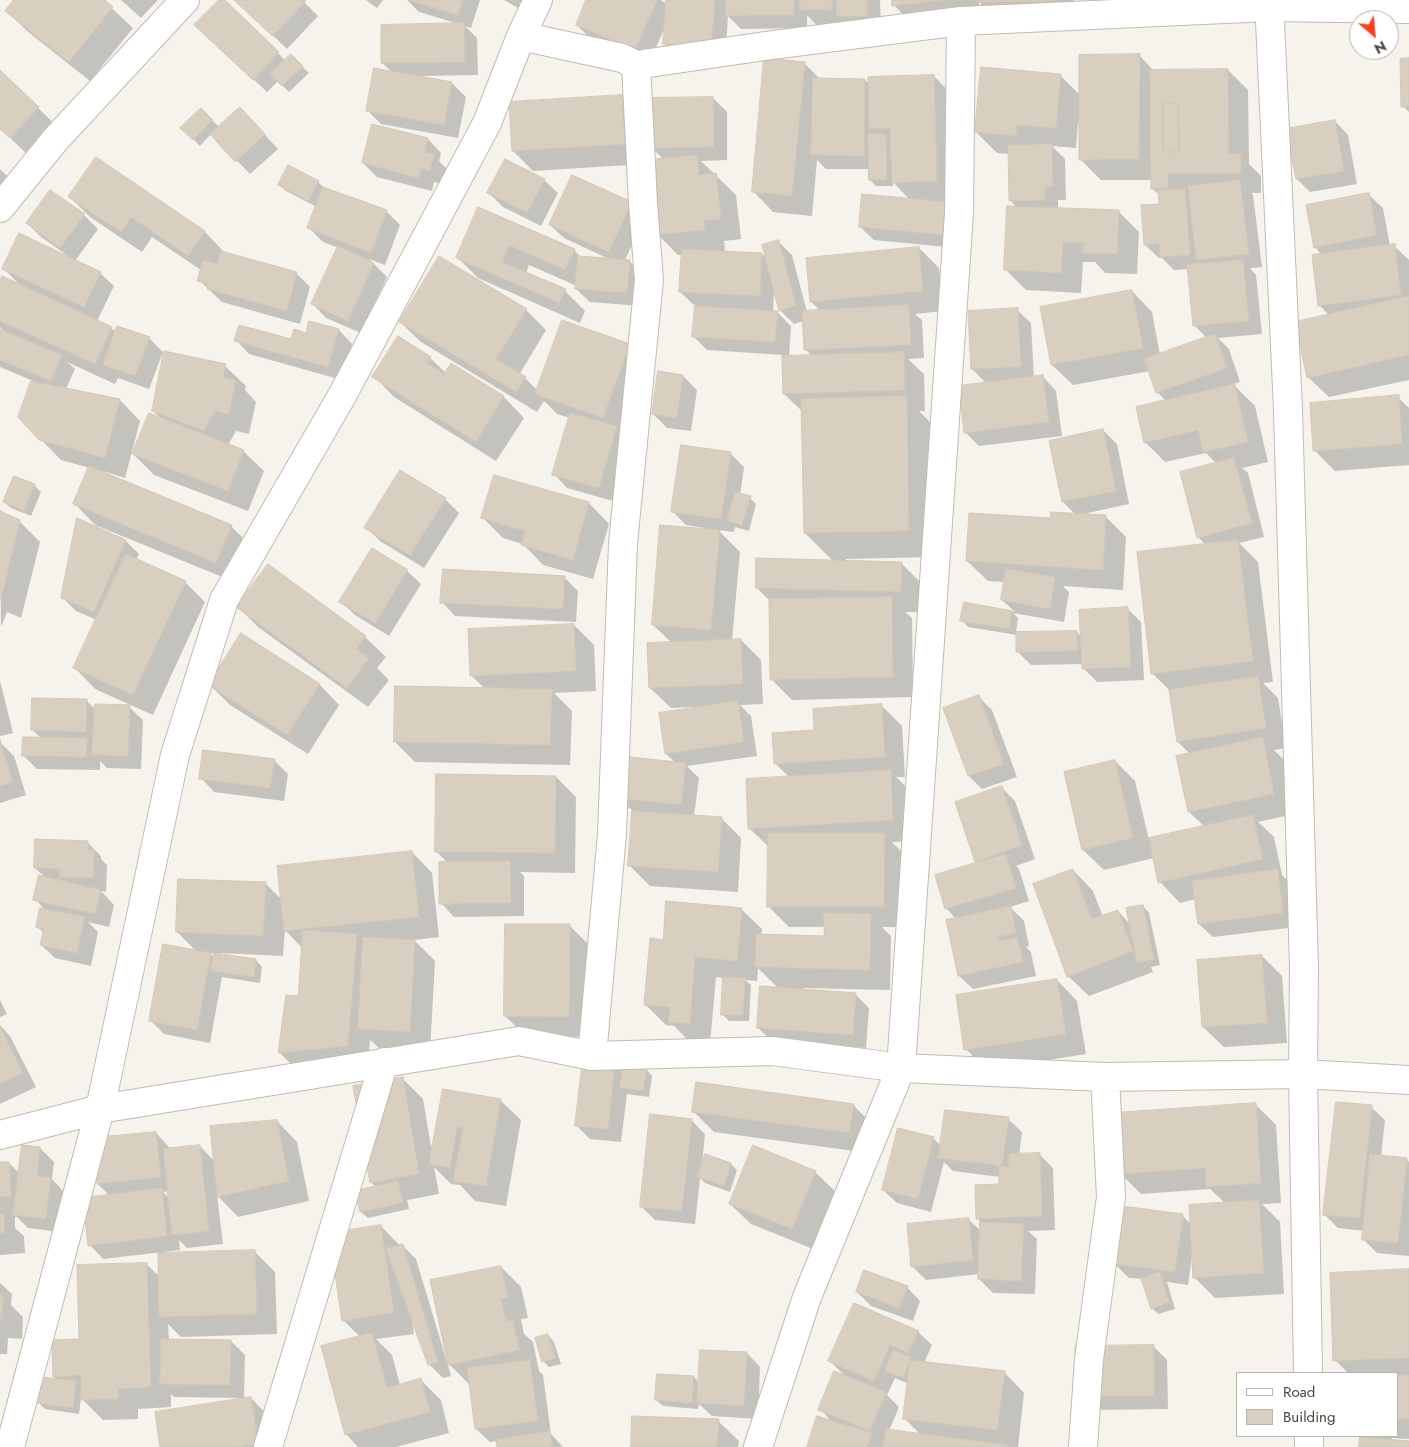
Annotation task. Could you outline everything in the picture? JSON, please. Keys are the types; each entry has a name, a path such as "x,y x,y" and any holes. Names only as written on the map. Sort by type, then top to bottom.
{"street":[{"path":"0,208 55,140 184,0"},
{"path":"10,1447 100,1109 175,755 224,600 343,394 487,123 521,36 538,0"},
{"path":"521,36 622,58 636,65 961,20 1269,3 1409,9"},
{"path":"1269,3 1288,410 1304,967 1303,1074 1308,1372"},
{"path":"758,1447 807,1297 901,1068 959,213 961,20"},
{"path":"592,1056 612,834 623,543 649,280 636,65"},
{"path":"0,1135 100,1109 519,1040 592,1056 772,1051 901,1068 1105,1077 1303,1074 1409,1080"},
{"path":"268,1447 384,1062"},
{"path":"1083,1447 1089,1359 1111,1197 1105,1077"}],"building":[{"path":"14,0 105,0 113,7 69,62 5,11"},
{"path":"219,0 225,0 279,52 253,80 194,25"},
{"path":"234,0 304,0 306,1 273,36"},
{"path":"409,0 463,0 458,15"},
{"path":"586,0 657,0 635,50 576,25"},
{"path":"666,0 715,0 711,48 663,44"},
{"path":"726,0 794,0 794,15 726,16"},
{"path":"800,0 832,0 832,10 800,10"},
{"path":"837,0 867,0 867,16 837,16"},
{"path":"892,0 944,0 892,6"},
{"path":"978,0 1054,0 1054,1 978,2"},
{"path":"464,23 465,62 381,63 381,25"},
{"path":"291,54 303,66 282,86 270,74"},
{"path":"1140,54 1139,159 1079,160 1079,55"},
{"path":"764,58 805,62 792,196 752,192"},
{"path":"1409,58 1409,106 1401,107 1400,59"},
{"path":"981,67 1061,74 1056,128 1017,125 1016,136 975,132"},
{"path":"374,68 452,82 444,125 366,111"},
{"path":"1228,69 1229,154 1241,154 1241,173 1168,174 1168,188 1151,189 1150,70","holes":["1163,103 1178,103 1179,152 1163,152"]},
{"path":"0,70 39,107 10,138 0,129"},
{"path":"934,75 937,181 892,183 890,128 869,129 868,77"},
{"path":"813,78 865,79 864,156 811,155"},
{"path":"622,95 625,144 512,151 509,102"},
{"path":"713,97 714,147 651,148 650,98"},
{"path":"1163,103 1178,103 1179,152 1163,152"},
{"path":"240,107 265,134 235,162 210,134"},
{"path":"201,108 213,120 193,140 180,128"},
{"path":"1335,120 1344,171 1296,179 1286,129"},
{"path":"372,124 428,138 425,152 434,154 430,171 421,169 418,178 362,163"},
{"path":"868,134 886,134 887,180 869,180"},
{"path":"1052,144 1053,187 1045,187 1045,200 1009,201 1008,145"},
{"path":"697,155 699,175 716,173 721,219 704,221 705,230 656,235 649,160"},
{"path":"96,157 205,231 188,256 131,217 121,232 68,197"},
{"path":"505,159 545,179 527,213 487,193"},
{"path":"288,165 319,181 308,201 278,185"},
{"path":"572,175 632,202 609,252 549,225"},
{"path":"1240,180 1249,254 1196,260 1188,186"},
{"path":"323,187 387,210 371,253 307,228"},
{"path":"1185,189 1190,255 1160,257 1159,244 1144,245 1141,205 1159,204 1158,191"},
{"path":"50,190 85,214 60,248 26,223"},
{"path":"1369,193 1377,235 1314,248 1306,205"},
{"path":"862,194 948,202 945,235 859,227"},
{"path":"1007,206 1119,210 1117,254 1083,253 1084,243 1063,242 1061,273 1004,270"},
{"path":"478,207 575,249 565,270 509,245 502,262 566,289 559,303 456,258"},
{"path":"19,233 101,272 84,307 2,269"},
{"path":"779,240 796,306 779,311 762,245"},
{"path":"1395,244 1401,295 1318,306 1312,255"},
{"path":"338,246 374,263 348,321 311,304"},
{"path":"919,247 923,291 810,302 806,258"},
{"path":"682,249 762,253 760,296 679,292"},
{"path":"221,251 297,272 287,311 207,289 208,284 197,281 203,260 217,264"},
{"path":"439,256 527,309 496,359 526,377 516,392 399,322"},
{"path":"578,256 630,260 627,293 575,289"},
{"path":"1243,260 1249,321 1193,326 1187,265"},
{"path":"2,276 112,327 95,364 0,321 0,280"},
{"path":"1132,290 1143,348 1051,365 1040,307"},
{"path":"1409,296 1409,355 1307,378 1295,322"},
{"path":"909,305 911,345 804,350 802,311"},
{"path":"695,306 778,311 775,342 692,337"},
{"path":"1018,308 1021,367 971,369 968,311"},
{"path":"562,320 630,344 603,418 535,394"},
{"path":"309,321 339,329 328,367 234,341 239,325 291,339 294,329 306,333"},
{"path":"117,326 150,337 135,376 103,365"},
{"path":"0,329 62,355 51,381 0,360"},
{"path":"1215,334 1227,368 1156,393 1144,359"},
{"path":"398,336 431,357 427,363 444,374 451,363 504,396 476,442 372,377"},
{"path":"164,351 226,364 223,377 236,380 229,414 215,411 204,431 152,411"},
{"path":"904,352 905,390 783,394 782,356"},
{"path":"658,371 683,375 677,418 652,414"},
{"path":"1043,375 1049,422 964,433 959,386"},
{"path":"31,381 120,399 105,458 39,440 18,417"},
{"path":"1235,384 1248,442 1203,452 1198,430 1144,443 1136,407"},
{"path":"1399,395 1402,444 1313,451 1310,403"},
{"path":"907,396 909,531 804,533 801,399"},
{"path":"149,413 244,450 228,491 132,454"},
{"path":"570,413 617,426 599,488 552,475"},
{"path":"1103,429 1116,491 1062,502 1049,441"},
{"path":"681,445 731,452 721,519 671,512"},
{"path":"1234,458 1252,523 1197,538 1180,472"},
{"path":"89,466 232,525 216,563 73,504"},
{"path":"400,470 446,498 410,555 364,528"},
{"path":"494,475 589,502 573,560 521,545 525,531 481,518"},
{"path":"14,476 35,484 24,511 3,502"},
{"path":"735,492 751,496 742,525 727,521"},
{"path":"0,511 20,520 1,599 0,599"},
{"path":"1051,512 1106,515 1103,570 966,561 969,513 1050,518"},
{"path":"77,518 126,540 94,612 61,598"},
{"path":"660,525 720,530 711,630 652,625"},
{"path":"1238,540 1253,661 1151,674 1137,552"},
{"path":"372,548 408,570 375,623 339,602"},
{"path":"126,554 186,581 133,695 73,668"},
{"path":"756,558 902,562 901,592 756,588"},
{"path":"268,564 366,636 356,649 369,658 347,688 236,607"},
{"path":"443,569 565,576 563,609 440,603"},
{"path":"1006,569 1055,577 1050,609 1001,600"},
{"path":"892,597 893,677 770,680 769,599"},
{"path":"964,602 1012,611 1009,629 960,621"},
{"path":"1128,607 1131,667 1082,669 1079,610"},
{"path":"574,624 576,671 470,676 468,629"},
{"path":"1077,631 1077,651 1016,652 1016,632"},
{"path":"241,633 320,684 287,735 208,685"},
{"path":"741,639 743,684 649,688 647,643"},
{"path":"1258,676 1266,728 1177,742 1169,690"},
{"path":"395,686 552,689 550,745 394,742"},
{"path":"979,695 1004,764 968,776 943,708"},
{"path":"32,698 87,699 86,732 31,730"},
{"path":"738,701 744,742 665,754 659,713"},
{"path":"95,704 130,705 128,756 92,755"},
{"path":"882,704 885,757 774,764 772,733 814,730 813,709"},
{"path":"23,737 87,738 86,757 22,756"},
{"path":"1263,737 1274,794 1188,812 1176,756"},
{"path":"0,740 13,782 0,786"},
{"path":"203,750 275,759 270,788 199,779"},
{"path":"621,756 686,763 681,805 617,798"},
{"path":"1115,760 1133,838 1082,850 1064,772"},
{"path":"891,770 893,820 748,829 746,779"},
{"path":"436,774 556,776 555,853 435,852"},
{"path":"1002,786 1022,845 975,862 955,802"},
{"path":"632,811 722,817 718,872 628,866"},
{"path":"1253,815 1263,859 1158,883 1149,838"},
{"path":"768,833 885,833 884,907 767,907"},
{"path":"35,839 88,841 88,850 94,850 93,878 59,877 60,869 34,868"},
{"path":"412,851 419,917 284,931 277,866"},
{"path":"1006,854 1016,888 945,909 935,875"},
{"path":"510,861 511,903 439,904 439,862"},
{"path":"1073,869 1092,919 1118,910 1133,951 1067,977 1033,884"},
{"path":"1278,869 1283,913 1198,924 1192,881"},
{"path":"39,875 101,890 95,914 33,900"},
{"path":"178,879 266,882 263,936 176,932"},
{"path":"666,901 742,908 737,961 695,957 690,1024 668,1022 670,1007 644,1005 650,938 663,940"},
{"path":"1143,905 1154,959 1137,963 1126,908"},
{"path":"1011,906 1016,933 998,937 999,941 1017,937 1023,962 958,976 946,920"},
{"path":"40,908 85,917 77,953 40,945 44,929 36,927"},
{"path":"824,913 871,914 870,970 755,967 756,934 824,936"},
{"path":"505,924 570,924 569,1017 504,1016"},
{"path":"303,930 357,934 348,1046 278,1053 286,995 298,996"},
{"path":"363,937 415,940 410,1032 358,1029"},
{"path":"163,944 211,953 197,1030 149,1021"},
{"path":"214,953 256,959 254,977 211,971"},
{"path":"1262,955 1267,1023 1202,1027 1197,960"},
{"path":"723,977 745,978 743,1015 721,1015"},
{"path":"1057,979 1066,1034 964,1050 956,995"},
{"path":"760,986 856,993 853,1035 757,1028"},
{"path":"0,1026 23,1073 0,1084"},
{"path":"583,1058 615,1062 608,1129 575,1126"},
{"path":"623,1065 647,1068 643,1091 620,1088"},
{"path":"403,1077 419,1174 370,1183 353,1086"},
{"path":"696,1082 854,1104 849,1133 692,1112"},
{"path":"443,1089 501,1099 486,1186 453,1181 463,1128 457,1127 450,1168 429,1164"},
{"path":"1336,1102 1372,1105 1360,1218 1323,1215"},
{"path":"1256,1103 1261,1183 1206,1187 1205,1168 1119,1174 1115,1113"},
{"path":"945,1110 1009,1117 1002,1166 938,1158"},
{"path":"650,1114 692,1119 682,1211 640,1207"},
{"path":"277,1120 289,1181 217,1197 210,1126"},
{"path":"898,1128 934,1137 918,1199 882,1190"},
{"path":"156,1132 161,1177 97,1184 92,1138"},
{"path":"22,1145 40,1147 37,1176 51,1177 46,1219 13,1215"},
{"path":"200,1145 209,1231 172,1235 163,1149"},
{"path":"753,1145 816,1171 792,1229 729,1204"},
{"path":"1040,1153 1042,1216 976,1219 975,1185 999,1184 999,1166 1009,1166 1008,1154"},
{"path":"705,1154 731,1163 724,1186 697,1177"},
{"path":"1370,1154 1407,1158 1398,1243 1362,1240"},
{"path":"0,1162 9,1162 11,1196 0,1197"},
{"path":"398,1181 403,1203 360,1212 355,1191"},
{"path":"162,1188 167,1236 88,1246 83,1198"},
{"path":"1259,1200 1264,1273 1193,1278 1189,1205"},
{"path":"1122,1206 1183,1214 1175,1272 1114,1264"},
{"path":"0,1214 4,1214 5,1233 0,1233"},
{"path":"969,1218 973,1260 911,1267 907,1224"},
{"path":"980,1222 1024,1224 1021,1281 978,1279"},
{"path":"381,1225 394,1313 342,1321 329,1233"},
{"path":"403,1244 438,1362 428,1365 386,1249"},
{"path":"255,1250 257,1314 159,1317 158,1253"},
{"path":"147,1263 151,1387 118,1389 118,1399 81,1400 81,1375 53,1377 52,1340 79,1339 77,1265"},
{"path":"501,1266 508,1298 501,1299 506,1321 513,1320 519,1350 448,1365 430,1280"},
{"path":"1409,1269 1409,1358 1333,1361 1330,1273"},
{"path":"864,1270 908,1286 899,1308 856,1292"},
{"path":"1160,1272 1169,1302 1151,1309 1141,1278"},
{"path":"0,1295 3,1296 2,1319 0,1319"},
{"path":"854,1303 919,1331 908,1353 890,1345 874,1381 828,1361"},
{"path":"372,1333 387,1388 421,1378 430,1412 345,1435 321,1346"},
{"path":"548,1334 555,1358 542,1362 535,1338"},
{"path":"161,1339 231,1340 230,1385 160,1384"},
{"path":"1154,1345 1154,1396 1076,1396 1075,1346"},
{"path":"700,1350 747,1352 744,1406 697,1403"},
{"path":"893,1350 911,1357 903,1378 885,1371"},
{"path":"530,1360 538,1421 475,1429 467,1368"},
{"path":"910,1360 1005,1371 997,1430 903,1419"},
{"path":"834,1371 886,1392 870,1431 818,1410"},
{"path":"657,1374 694,1376 692,1403 655,1400"},
{"path":"1399,1375 1409,1375 1409,1419 1399,1419"},
{"path":"40,1377 76,1381 73,1408 37,1403"},
{"path":"251,1397 258,1444 236,1447 160,1447 155,1412"},
{"path":"632,1416 719,1419 717,1447 631,1447"},
{"path":"817,1416 872,1433 867,1447 807,1447"},
{"path":"886,1429 1007,1445 1007,1447 883,1447"},
{"path":"550,1431 552,1447 497,1447 496,1440"},
{"path":"1360,1437 1409,1441 1409,1447 1359,1447"}]}
